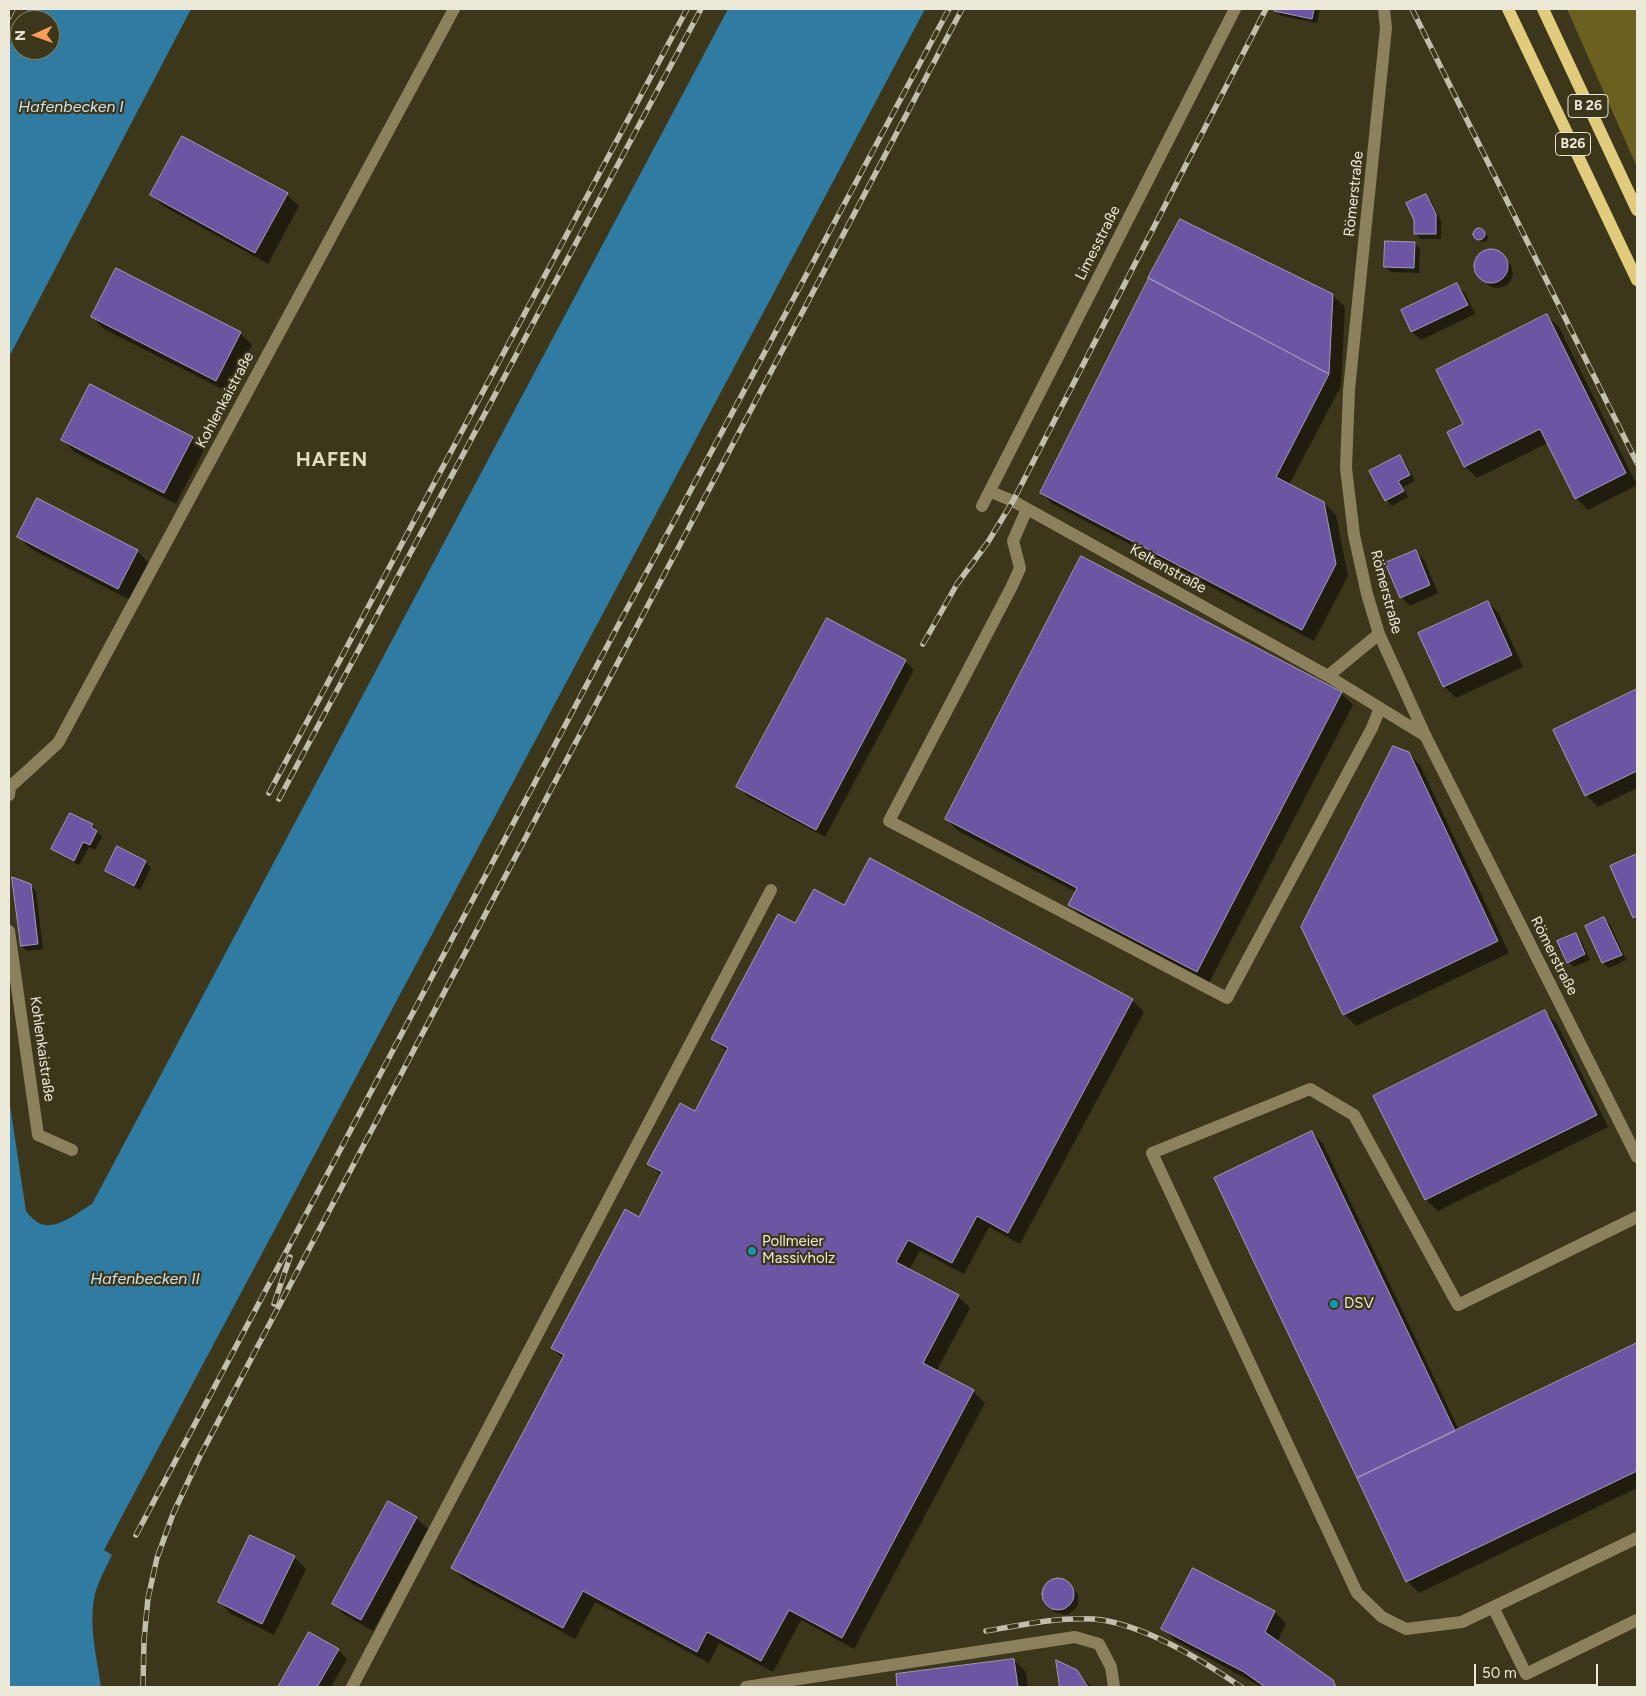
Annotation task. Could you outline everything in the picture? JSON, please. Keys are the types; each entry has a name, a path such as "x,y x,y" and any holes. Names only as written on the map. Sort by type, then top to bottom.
{"main road":[{"name":"B26","path":"1508,9 1637,280"},
{"name":"B 26","path":"1543,9 1637,210"}],"street":[{"name":"Kohlenkaistraße","path":"9,794 10,787 58,743 454,9"},
{"name":"Limesstraße","path":"982,506 991,492 1235,9"},
{"name":"Römerstraße","path":"1384,9 1385,38 1349,390 1346,468 1354,535 1367,594 1379,634 1425,735 1637,1157"},
{"name":"Keltenstraße","path":"991,492 1027,509 1328,676 1425,735"},
{"path":"1027,509 1012,541 1020,568 890,821 1227,998 1372,728 1380,708"},
{"path":"1328,676 1379,634"},
{"path":"352,1687 771,890"},
{"name":"Kohlenkaistraße","path":"9,931 38,1135 72,1150"},
{"path":"1637,1217 1458,1304 1354,1115 1310,1088 1152,1154 1358,1593 1382,1617 1406,1629 1462,1622 1637,1538"},
{"path":"1493,1607 1526,1674 1637,1620"},
{"path":"746,1687 1075,1636 1099,1644 1111,1667 1114,1687"}],"shaded area":[{"path":"1567,9 1637,9 1637,167"}],"water":[{"name":"Hafenbecken I","path":"191,9 9,357 9,46 10,44 10,60 60,60 60,10 27,10"},
{"name":"Hafenbecken II","path":"728,9 925,9 104,1550 112,1555 95,1594 92,1617 101,1687 9,1687 9,1099 26,1211 41,1224 54,1225 92,1204"}],"building":[{"path":"1274,9 1314,9 1312,19 1274,11"},
{"path":"182,136 288,193 255,253 150,195"},
{"path":"1426,194 1436,214 1436,234 1414,234 1414,220 1406,203"},
{"path":"1180,219 1333,294 1329,374 1148,278"},
{"path":"1477,228 1481,228 1485,234 1481,240 1477,240 1473,236 1473,232"},
{"path":"1385,241 1415,242 1414,268 1384,267"},
{"path":"1491,249 1503,254 1508,266 1503,278 1491,283 1479,278 1474,266 1479,254"},
{"path":"116,268 241,332 216,381 91,317"},
{"path":"1149,278 1329,374 1276,477 1324,502 1336,564 1302,630 1040,493"},
{"path":"1457,283 1468,305 1411,332 1401,310"},
{"path":"1547,314 1626,473 1575,499 1540,429 1464,467 1447,432 1463,424 1436,370"},
{"path":"90,384 193,437 164,493 61,440"},
{"path":"1400,455 1410,475 1398,481 1404,491 1385,501 1369,471"},
{"path":"37,498 138,550 118,589 17,537"},
{"path":"1416,550 1430,585 1400,598 1385,563"},
{"path":"1081,556 1342,692 1197,972 1068,905 1077,888 945,819"},
{"path":"1488,601 1512,655 1443,687 1418,633"},
{"path":"827,618 906,660 816,830 736,787"},
{"path":"1637,689 1637,771 1585,796 1553,730"},
{"path":"1393,746 1409,752 1498,941 1343,1015 1301,927"},
{"path":"70,813 93,824 91,827 97,831 90,845 83,842 74,861 51,849"},
{"path":"117,846 146,861 134,886 105,871"},
{"path":"1637,854 1637,916 1633,918 1610,866"},
{"name":"Pollmeier Massivholz","path":"870,858 1133,999 1008,1233 977,1216 952,1263 908,1240 896,1262 959,1295 923,1363 974,1390 842,1638 789,1610 761,1661 707,1632 697,1652 583,1591 563,1628 451,1568 564,1355 551,1348 625,1209 639,1217 662,1172 647,1164 680,1103 695,1111 728,1048 711,1039 778,914 795,923 814,889 844,905"},
{"path":"12,877 31,884 38,944 21,946"},
{"path":"1604,917 1622,955 1602,963 1585,926"},
{"path":"1576,933 1585,954 1567,963 1557,941"},
{"path":"1545,1010 1597,1115 1425,1200 1373,1096"},
{"name":"DSV","path":"1312,1131 1455,1431 1357,1478 1214,1178"},
{"path":"1637,1343 1637,1471 1406,1582 1357,1478"},
{"path":"388,1501 417,1517 361,1620 332,1604"},
{"path":"250,1535 295,1556 262,1624 218,1602"},
{"path":"1193,1568 1275,1611 1265,1632 1333,1680 1336,1687 1265,1687 1244,1672 1161,1629"},
{"path":"1058,1578 1064,1579 1069,1583 1073,1588 1073,1600 1069,1605 1064,1609 1058,1610 1052,1609 1047,1605 1043,1600 1042,1594 1043,1588 1047,1583 1052,1579"},
{"path":"309,1632 339,1649 317,1687 278,1687"},
{"path":"1014,1659 1018,1687 897,1687 896,1674"},
{"path":"1056,1660 1077,1670 1088,1687 1060,1687"}],"railway":[{"path":"9,17 13,9"},
{"path":"269,793 687,9"},
{"path":"279,799 701,9"},
{"path":"136,1535 621,620 949,9"},
{"path":"143,1687 144,1640 148,1598 157,1558 173,1514 200,1456 962,9"},
{"path":"923,644 957,584 988,542 1013,501 1266,9"},
{"path":"1412,9 1637,463"},
{"path":"274,1304 290,1257"},
{"path":"986,1631 1066,1619 1093,1619 1112,1622 1151,1635 1170,1644 1241,1687"}],"place":[{"name":"Pollmeier Massivholz","path":"752,1251"},
{"name":"DSV","path":"1334,1304"}],"district":[{"name":"HAFEN","path":"332,460"}]}
